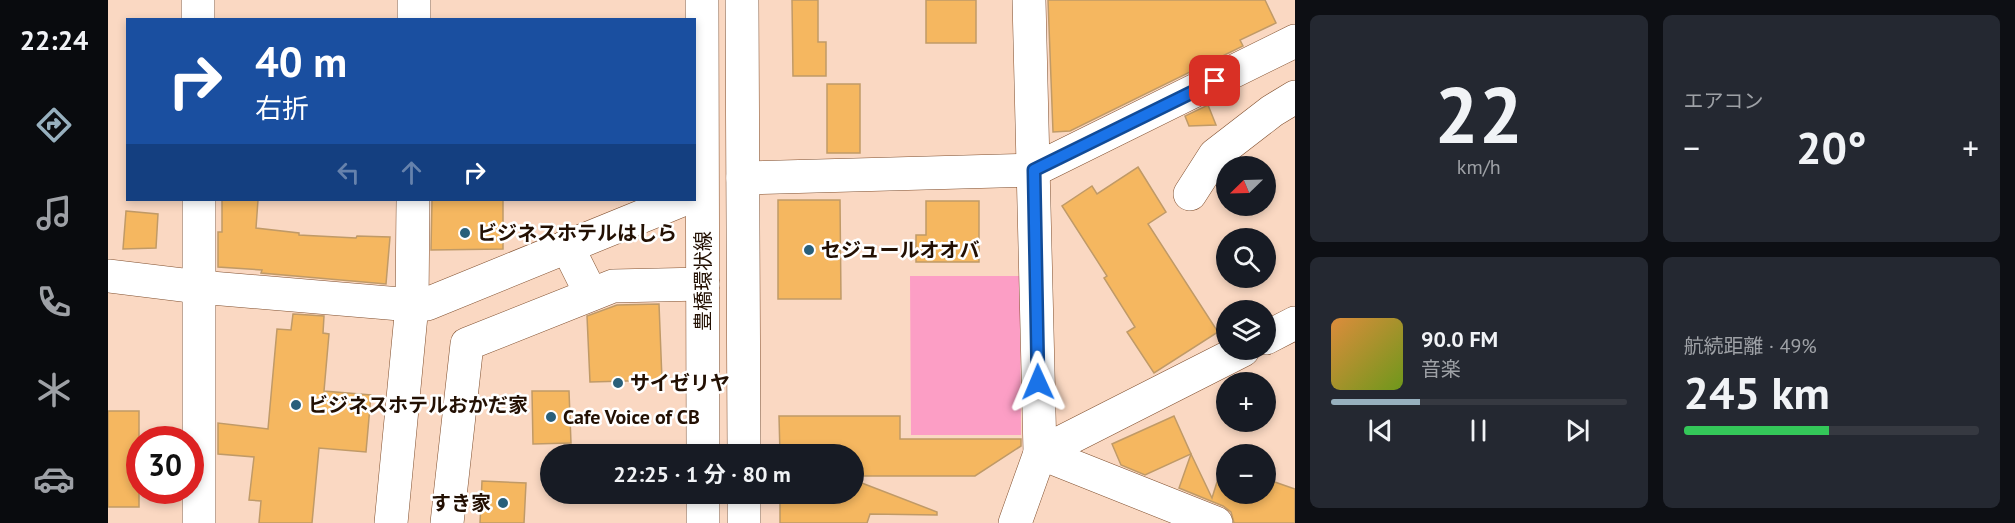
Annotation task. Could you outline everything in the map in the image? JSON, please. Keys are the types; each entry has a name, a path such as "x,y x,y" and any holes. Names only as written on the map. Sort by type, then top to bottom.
{"street":[{"path":"198,0 198,18"},
{"path":"414,0 414,18"},
{"name":"豊橋環状線","path":"696,130 702,0"},
{"name":"豊橋環状線","path":"742,0 744,444"},
{"path":"1015,523 1040,453 1029,0"},
{"path":"743,178 1034,170 1295,41"},
{"path":"1190,194 1215,155 1272,111 1295,98"},
{"path":"198,523 199,201"},
{"path":"391,523 412,305 413,201"},
{"path":"108,276 199,287 412,305 427,304 678,201"},
{"name":"豊橋環状線","path":"694,201 703,284 703,444"},
{"path":"567,246 591,294"},
{"path":"447,523 467,344 613,286 703,284"},
{"path":"1276,333 1295,323"},
{"path":"1040,453 1223,360"},
{"path":"1040,453 1216,523"},
{"path":"703,504 703,523"},
{"path":"744,504 744,523"}],"shaded area":[{"path":"910,276 1020,276 1021,435 911,435"}],"building":[{"path":"792,0 818,0 818,42 826,42 826,76 793,76"},
{"path":"926,0 976,0 976,43 926,43"},
{"path":"1048,0 1265,0 1276,23 1240,40 1243,46 1070,131 1053,132"},
{"path":"827,84 860,84 860,153 827,153"},
{"path":"1208,105 1216,125 1189,126 1185,116"},
{"path":"1138,167 1166,212 1148,224 1216,329 1216,333 1154,373 1127,332 1135,327 1104,278 1107,276 1062,206 1092,186 1097,194"},
{"name":"セジュールオオバ","path":"778,200 840,200 841,299 778,299"},
{"path":"222,201 258,201 256,228 299,233 299,235 390,237 386,284 218,267 218,232 222,232"},
{"name":"ビジネスホテルはしら","path":"432,201 503,201 503,249 431,250"},
{"path":"926,201 979,201 979,262 916,262 916,235 926,235"},
{"path":"126,211 158,214 156,248 123,249"},
{"path":"659,304 662,380 590,382 587,316 617,305"},
{"name":"ビジネスホテルおかだ家","path":"293,314 324,316 323,333 329,334 324,391 371,395 366,452 319,448 312,523 259,523 261,501 249,500 254,457 218,454 218,423 268,429 277,329 291,330"},
{"name":"Cafe Voice of CB","path":"532,391 569,391 571,443 533,444"},
{"path":"108,411 139,411 139,426 126,426 126,504 139,504 139,507 108,507"},
{"path":"779,416 900,416 900,439 1021,439 1021,446 975,476 864,476 864,444 780,444"},
{"path":"1174,416 1191,454 1145,475 1121,465 1112,444"},
{"path":"1191,454 1212,498 1216,485 1216,503 1179,488"},
{"name":"すき家","path":"482,481 526,483 524,523 480,523"},
{"path":"1276,482 1295,489 1295,523 1234,523 1231,512 1218,504 1276,504"},
{"path":"864,484 937,512 937,515 870,514 867,523 780,523 780,504 864,504"}],"place":[{"name":"ビジネスホテルはしら","path":"465,233"},
{"name":"セジュールオオバ","path":"809,250"},
{"name":"サイゼリヤ","path":"618,383"},
{"name":"ビジネスホテルおかだ家","path":"296,405"},
{"name":"Cafe Voice of CB","path":"551,417"},
{"name":"すき家","path":"503,503"}],"route":[{"path":"1038,382 1034,170 1215,81"}]}
